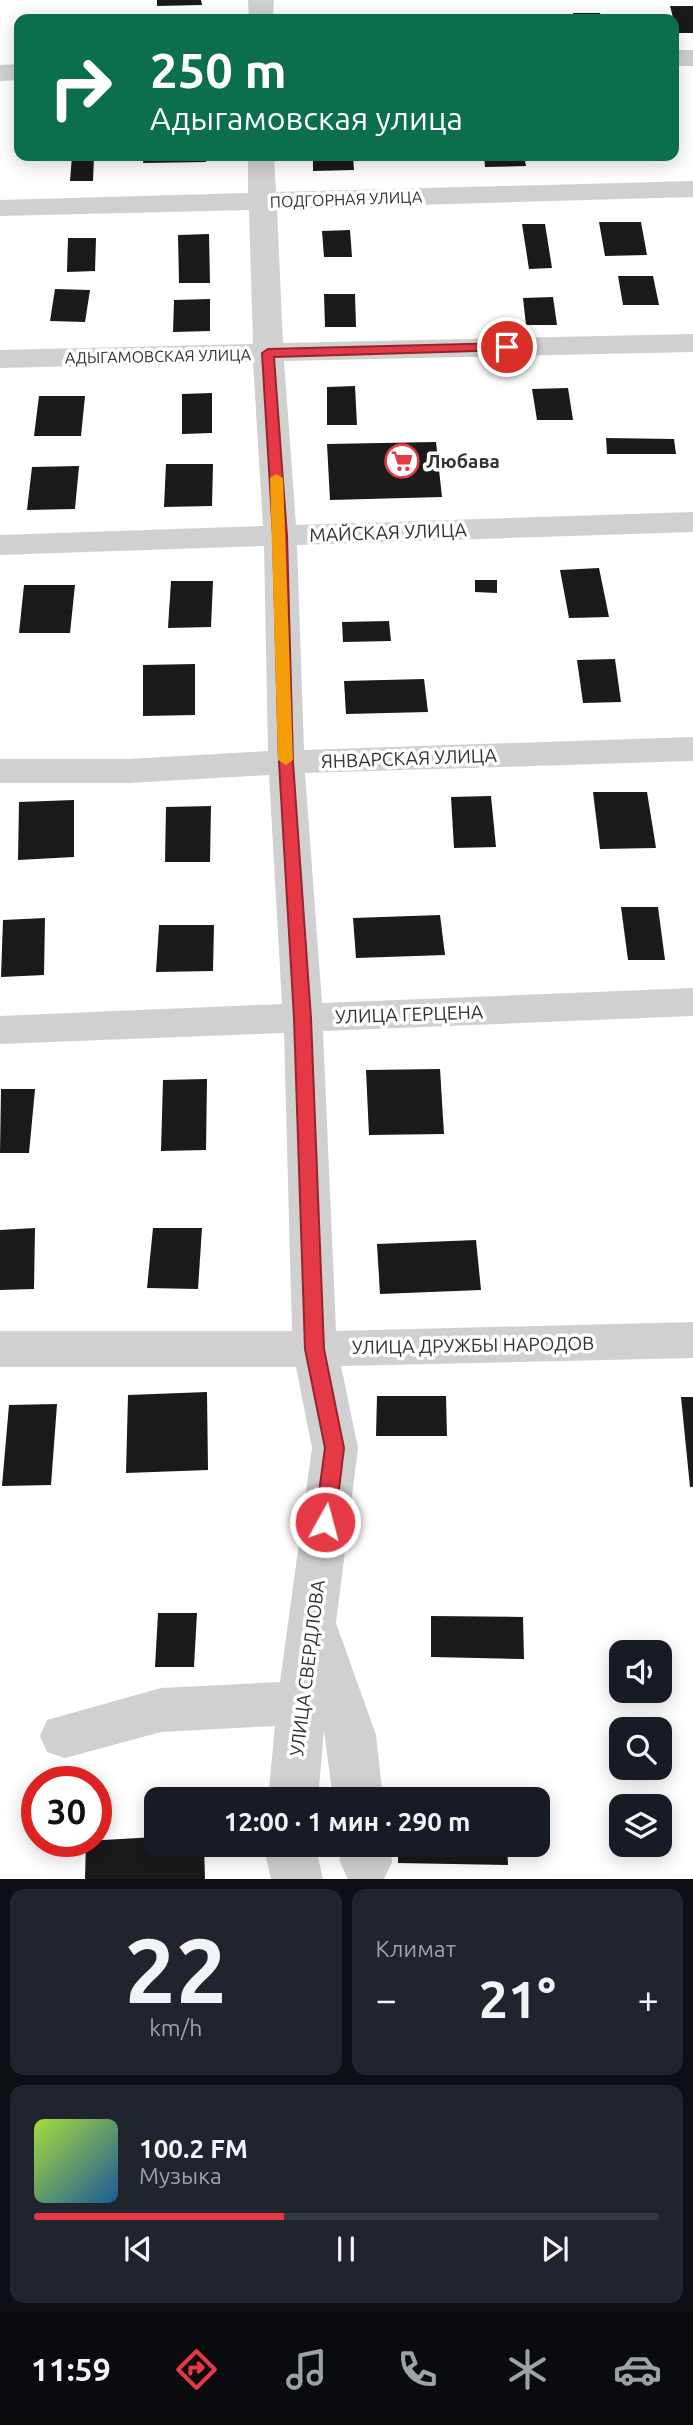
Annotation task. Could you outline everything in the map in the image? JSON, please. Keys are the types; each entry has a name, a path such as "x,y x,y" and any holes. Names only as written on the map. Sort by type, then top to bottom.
{"street":[{"name":"УЛИЦА СВЕРДЛОВА","path":"261,161 268,353 280,536 286,762 303,1018 315,1349 335,1448 312,1620 294,1787"},
{"name":"ПОДГОРНАЯ УЛИЦА","path":"0,208 693,189"},
{"name":"АДЫГАМОВСКАЯ УЛИЦА","path":"0,359 693,343"},
{"name":"МАЙСКАЯ УЛИЦА","path":"0,545 693,522"},
{"name":"ЯНВАРСКАЯ УЛИЦА","path":"0,771 128,771 286,762 693,749"},
{"name":"УЛИЦА ГЕРЦЕНА","path":"0,1030 693,1002"},
{"name":"УЛИЦА ДРУЖБЫ НАРОДОВ","path":"0,1349 315,1349 693,1340"},
{"path":"312,1620 351,1735 357,1787"},
{"path":"65,1736 161,1710 302,1703"},
{"path":"292,1857 297,1879"}],"building":[{"path":"157,0 201,0 202,5 157,6"},
{"path":"670,6 693,6 693,33 679,33 679,14 672,14"},
{"path":"72,161 94,161 93,181 70,181"},
{"path":"143,161 206,161 206,162"},
{"path":"313,161 353,161 354,170 313,171"},
{"path":"484,161 525,161 526,166 485,167"},
{"path":"599,222 641,222 647,255 605,256"},
{"path":"522,224 545,224 552,268 529,269"},
{"path":"350,230 352,257 324,257 322,231"},
{"path":"209,234 210,283 179,283 178,235"},
{"path":"68,238 96,238 95,271 67,272"},
{"path":"618,276 653,276 659,305 623,305"},
{"path":"55,289 90,290 85,322 50,321"},
{"path":"324,294 355,294 356,327 325,327"},
{"path":"553,297 557,325 526,325 523,298"},
{"path":"210,299 210,331 173,332 174,300"},
{"path":"355,386 357,425 327,425 327,387"},
{"path":"568,388 573,420 537,420 532,389"},
{"path":"212,393 212,433 182,434 182,394"},
{"path":"39,396 85,396 81,436 34,436"},
{"path":"606,438 674,439 676,454 607,454"},
{"path":"436,442 442,497 330,500 327,444"},
{"path":"166,464 213,464 212,506 164,507"},
{"path":"79,466 75,509 27,510 32,467"},
{"path":"599,568 609,617 569,618 560,570"},
{"path":"475,580 497,580 497,593 475,592"},
{"path":"171,581 213,581 211,627 168,628"},
{"path":"24,585 75,585 70,633 19,633"},
{"path":"389,621 391,641 343,642 342,622"},
{"path":"615,659 621,702 583,703 577,660"},
{"path":"195,664 195,715 143,716 143,665"},
{"path":"424,679 428,712 346,714 344,681"},
{"path":"593,792 647,792 656,848 600,849"},
{"path":"491,796 496,847 454,848 451,797"},
{"path":"74,800 74,857 18,860 19,802"},
{"path":"211,806 210,862 165,862 166,807"},
{"path":"621,907 658,907 665,960 628,960"},
{"path":"440,915 445,955 356,958 353,918"},
{"path":"45,918 44,975 1,977 3,920"},
{"path":"159,925 214,925 213,971 156,972"},
{"path":"440,1069 444,1134 369,1135 366,1070"},
{"path":"207,1079 206,1150 161,1151 163,1080"},
{"path":"1,1089 35,1089 29,1153 0,1153"},
{"path":"35,1228 34,1289 0,1290 0,1230"},
{"path":"153,1228 202,1228 198,1289 147,1288"},
{"path":"476,1240 481,1290 380,1294 377,1244"},
{"path":"207,1392 208,1470 126,1473 128,1395"},
{"path":"377,1396 446,1396 447,1436 376,1436"},
{"path":"681,1397 693,1397 693,1487 690,1487"},
{"path":"57,1404 51,1485 2,1486 9,1405"},
{"path":"158,1613 197,1613 194,1667 155,1667"},
{"path":"431,1616 523,1617 524,1659 431,1657"},
{"path":"144,1838 144,1857 204,1857 205,1879 85,1879 86,1857 112,1857 112,1840"},
{"path":"398,1857 508,1857 508,1865 398,1863"}],"slow traffic":[{"path":"276,478 286,760"}],"place":[{"name":"Любава","path":"402,461"}],"route":[{"path":"325,1522 335,1448 315,1349 303,1018 286,762 280,536 268,353 507,347"}]}
